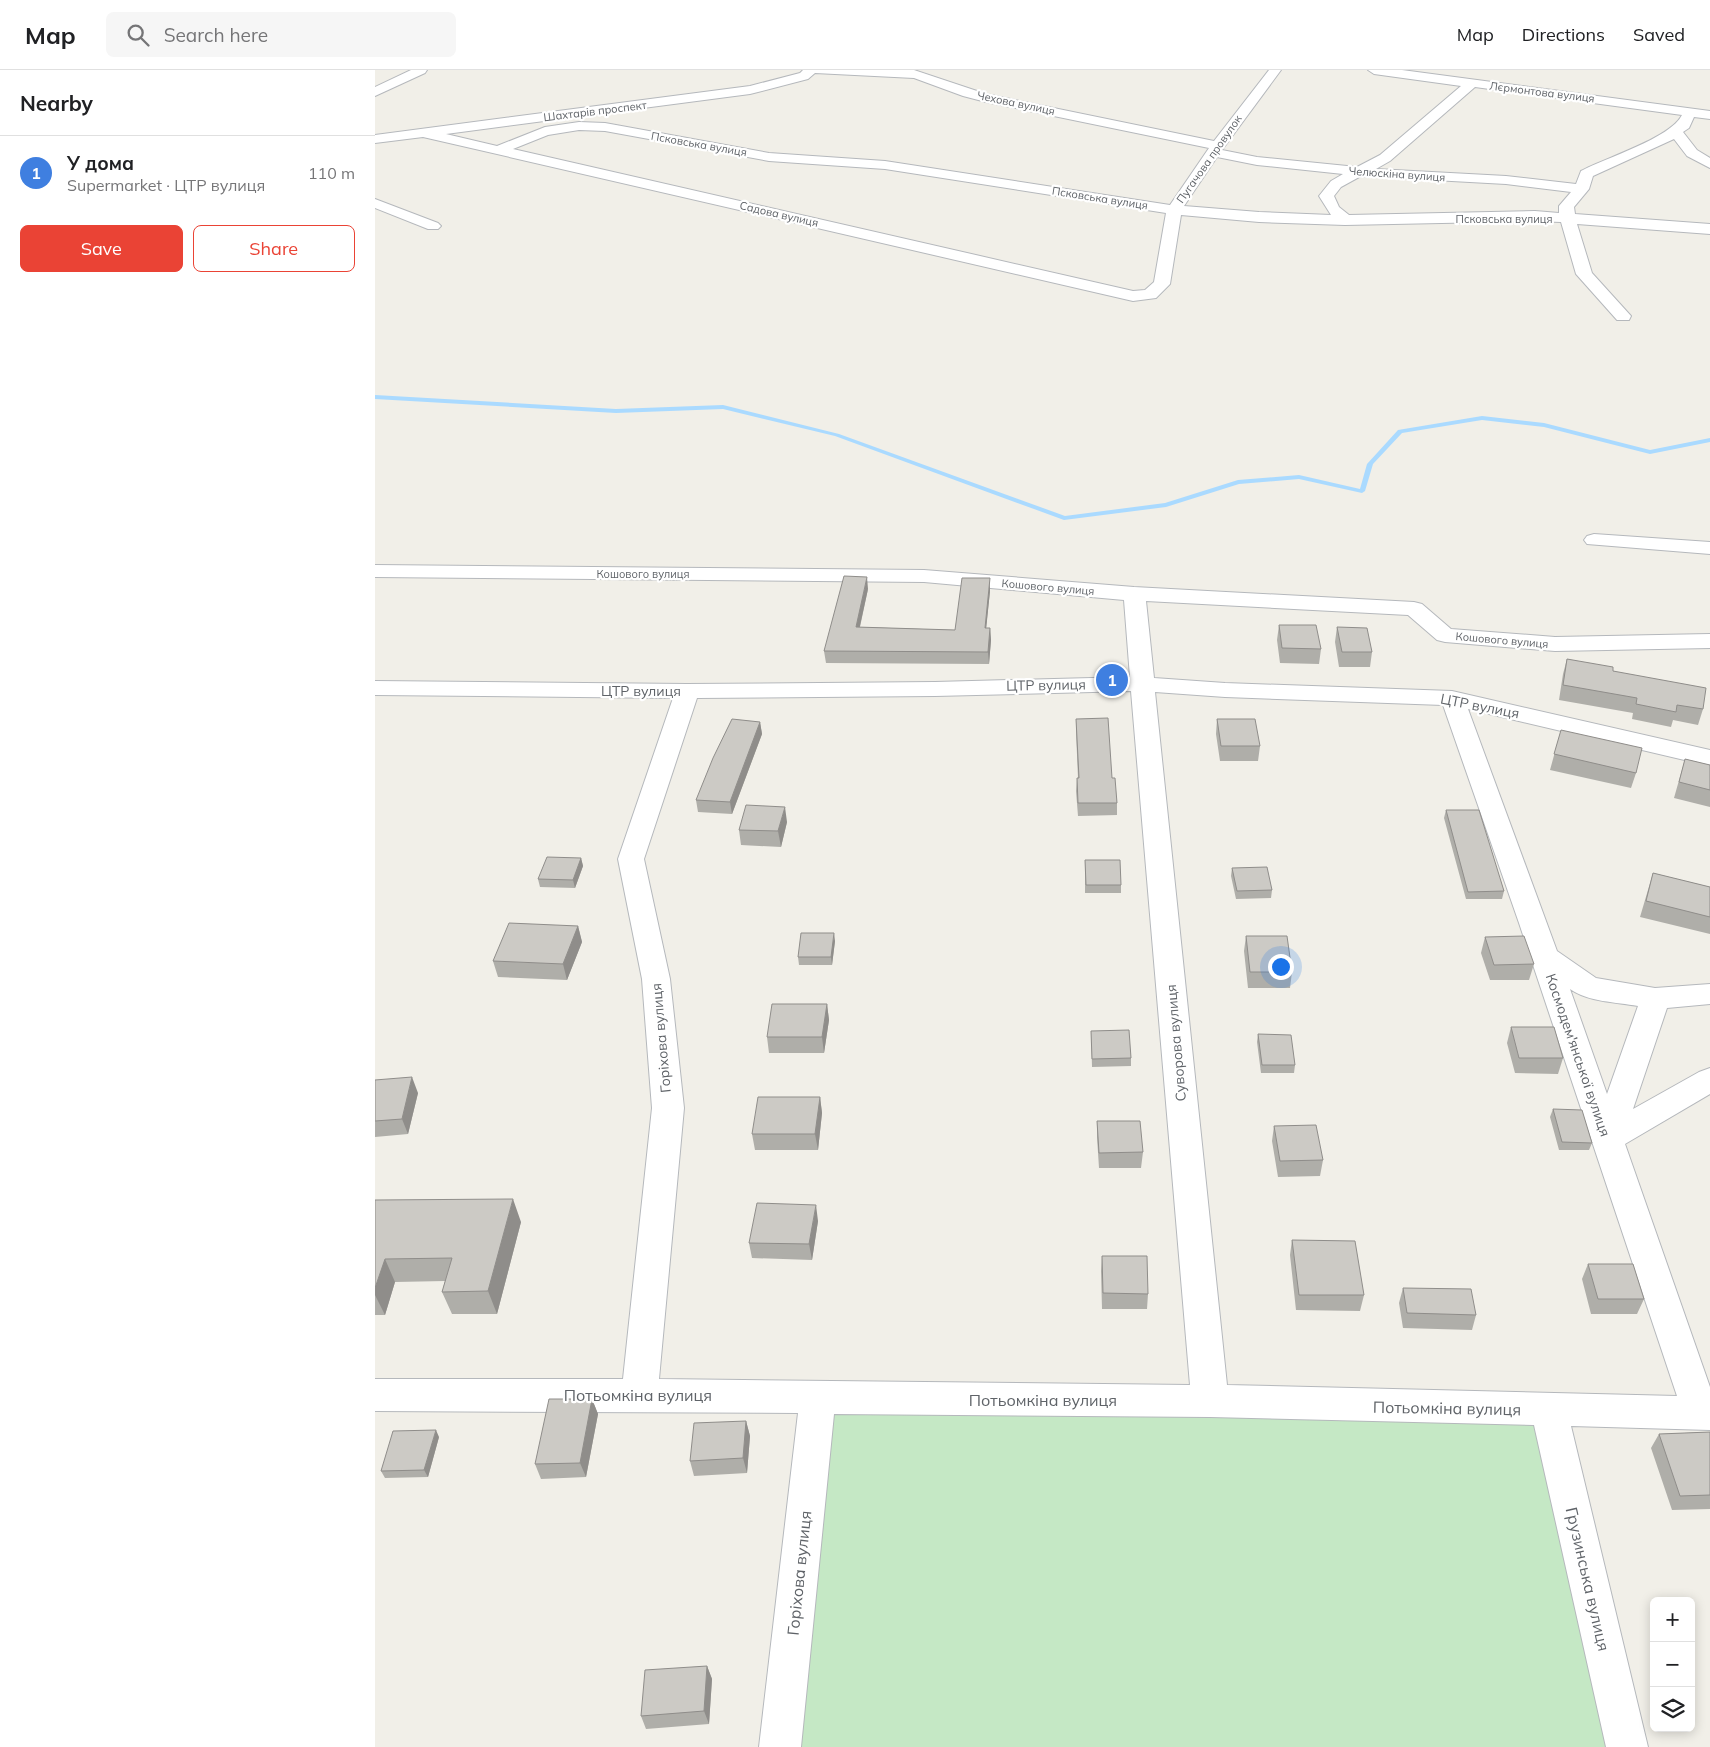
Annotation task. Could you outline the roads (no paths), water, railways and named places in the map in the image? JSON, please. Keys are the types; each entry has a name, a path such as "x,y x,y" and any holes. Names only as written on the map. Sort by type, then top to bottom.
{"street":[{"path":"375,92 421,70"},
{"name":"Шахтарів проспект","path":"375,139 750,90 804,76 811,70"},
{"name":"Чехова вулиця","path":"816,70 857,73 894,70 917,74 961,91 1012,104 1179,136 1214,149"},
{"name":"Пугачова провулок","path":"1133,296 1150,294 1162,284 1174,210 1214,149 1275,70"},
{"name":"Лєрмонтова вулиця","path":"1374,70 1689,112 1709,113"},
{"path":"1345,220 1333,209 1326,196 1336,184 1385,158 1472,83"},
{"path":"1623,316 1584,274 1568,220 1566,206 1583,189 1586,174 1666,138 1684,125 1689,112"},
{"name":"Псковська вулиця","path":"499,150 545,131 579,126 605,126 769,157 903,167 1174,210 1259,217 1345,220 1535,216 1568,220 1710,228"},
{"path":"1675,131 1692,153 1710,164"},
{"name":"Садова вулиця","path":"424,133 1133,296"},
{"name":"Челюскіна вулиця","path":"1214,149 1257,160 1360,172 1506,180 1583,189"},
{"path":"375,203 433,226"},
{"path":"1594,540 1710,548"},
{"name":"Кошового вулиця","path":"377,575 924,576 1134,594 1414,608 1445,634 1555,644 1710,641"},
{"name":"Суворова вулиця","path":"1134,594 1210,1401"},
{"name":"ЦТР вулиця","path":"375,688 687,691 935,689 1142,684 1225,690 1452,698 1710,758"},
{"name":"Горіхова вулиця","path":"639,1395 668,1108 656,980 631,858 687,691"},
{"name":"Космодем'янської вулиця","path":"1452,698 1705,1413"},
{"path":"1544,956 1588,987 1655,999 1710,994"},
{"path":"1607,1139 1655,999"},
{"path":"1607,1139 1710,1080"},
{"name":"Потьомкіна вулиця","path":"375,1395 783,1396 818,1398 1210,1401 1705,1413"},
{"name":"Горіхова вулиця","path":"780,1747 818,1398"},
{"name":"Грузинська вулиця","path":"1549,1410 1627,1747"}],"waterway":[{"path":"375,397 616,411 723,407 837,435 1064,518 1166,505 1238,482 1299,477 1362,491 1370,464 1400,431 1482,418 1544,425 1650,452 1710,440"}],"place":[{"name":"У дома","path":"1112,680"}]}
